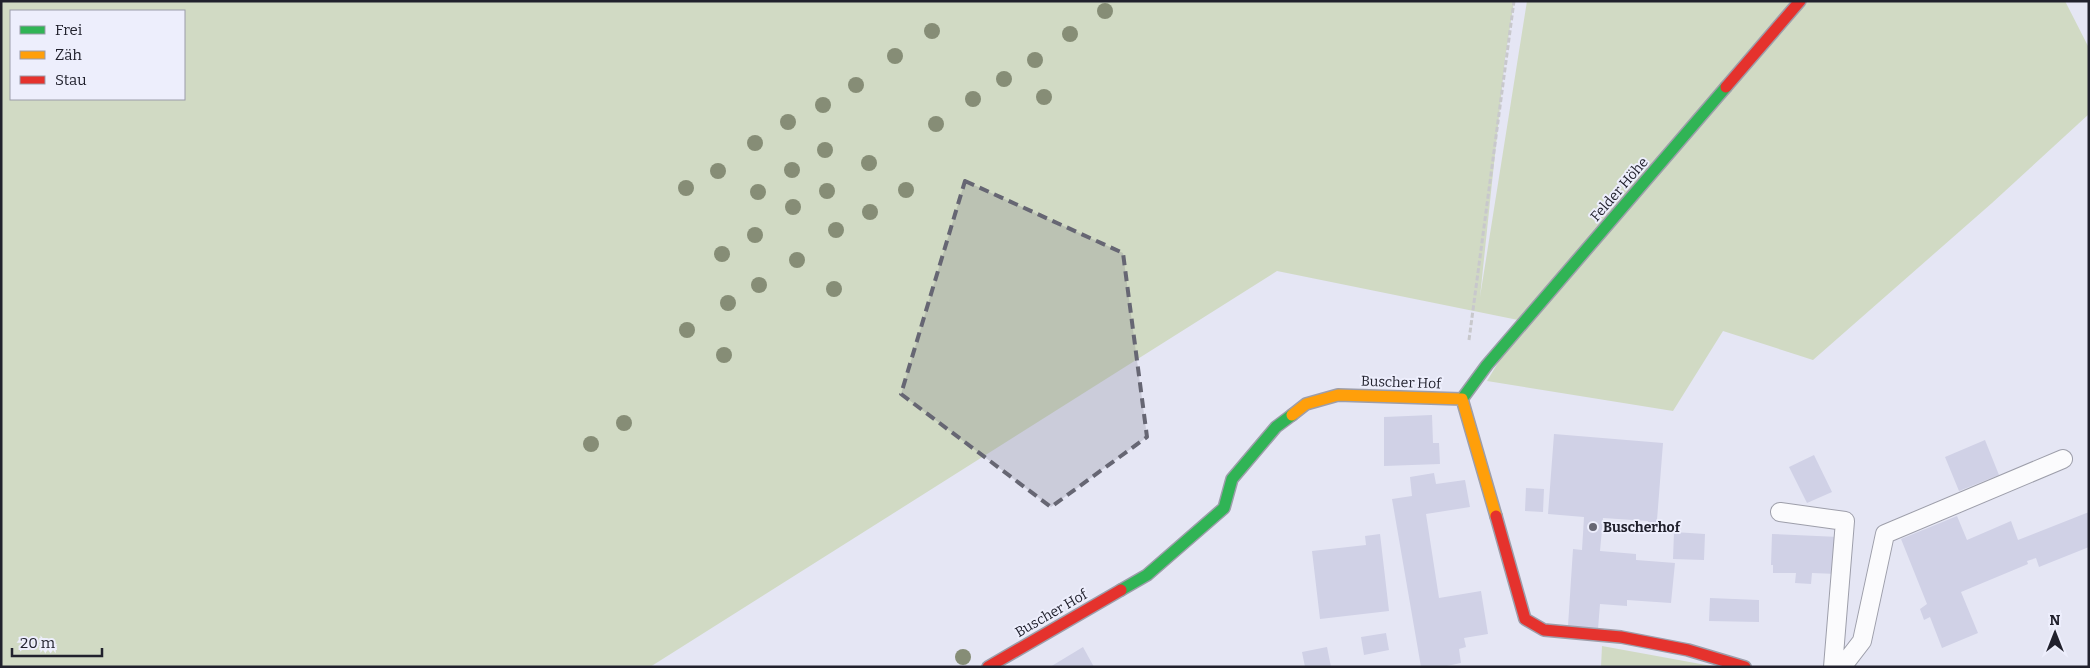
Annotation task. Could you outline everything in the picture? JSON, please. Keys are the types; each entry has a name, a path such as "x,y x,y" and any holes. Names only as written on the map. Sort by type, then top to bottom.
{"street":[{"name":"Felder Höhe","path":"1462,399 1487,366 1800,1"},
{"name":"Buscher Hof","path":"988,667 1147,575 1224,508 1232,479 1276,427 1306,404 1338,395 1462,399"},
{"path":"1462,399 1525,618 1544,630 1621,638 1688,650 1745,667"}],"lane":[{"path":"1842,667 1862,642 1885,534 2063,459"},
{"path":"1780,512 1845,521 1833,667"}],"path":[{"path":"1468,350 1514,1"}],"highlighted area":[{"path":"965,181 1123,253 1147,437 1051,507 901,394"}],"green space":[{"path":"1,1 1514,1 1505,59 1480,297 1527,1 2065,1 2089,48 2089,114 1992,203 1813,360 1723,331 1673,411 1487,381 1523,321 1277,271 650,667 1,667"},
{"path":"1602,646 1717,667 1601,667"}],"building":[{"path":"1432,415 1433,443 1439,443 1440,464 1384,466 1384,417"},
{"name":"Buscherhof","path":"1554,434 1663,443 1656,533 1651,532 1648,521 1603,518 1600,551 1636,554 1636,560 1675,563 1671,603 1627,600 1627,606 1600,604 1598,629 1568,626 1573,549 1582,550 1584,517 1548,514"},
{"path":"1985,440 1999,475 1959,491 1945,457"},
{"path":"1814,455 1832,492 1807,503 1789,467"},
{"path":"1434,473 1436,484 1465,480 1470,507 1426,514 1439,598 1481,591 1488,634 1464,638 1466,647 1459,649 1461,663 1442,667 1421,667 1392,499 1412,496 1410,477"},
{"path":"1526,488 1544,489 1543,512 1525,511"},
{"path":"2089,512 2089,547 2039,567 2036,558 2027,561 2028,564 1961,592 1978,633 1942,648 1930,617 1924,620 1920,609 1927,604 1901,539 1957,516 1967,540 2011,521 2018,540"},
{"path":"1674,532 1705,534 1704,560 1673,559"},
{"path":"1380,534 1389,611 1320,619 1312,551 1366,545 1365,536"},
{"path":"1772,534 1839,537 1837,574 1812,573 1811,584 1795,583 1796,573 1773,573 1773,565 1771,565"},
{"path":"1710,598 1759,600 1759,622 1709,621"},
{"path":"1386,633 1389,650 1364,655 1361,637"},
{"path":"1083,647 1094,667 1050,667"},
{"path":"1327,647 1331,667 1305,667 1302,652"}],"traffic: fast":[{"path":"1462,399 1487,365 1726,87"},
{"path":"1121,590 1147,575 1224,508 1232,479 1276,427 1292,415"}],"traffic: slow":[{"path":"1292,415 1306,404 1338,395 1462,399 1496,516"}],"traffic: jam":[{"path":"1726,87 1800,1"},
{"path":"1496,516 1525,619 1544,630 1621,637 1688,650 1745,667"},
{"path":"988,667 1121,590"}],"place":[{"name":"Buscherhof","path":"1593,527"}]}
